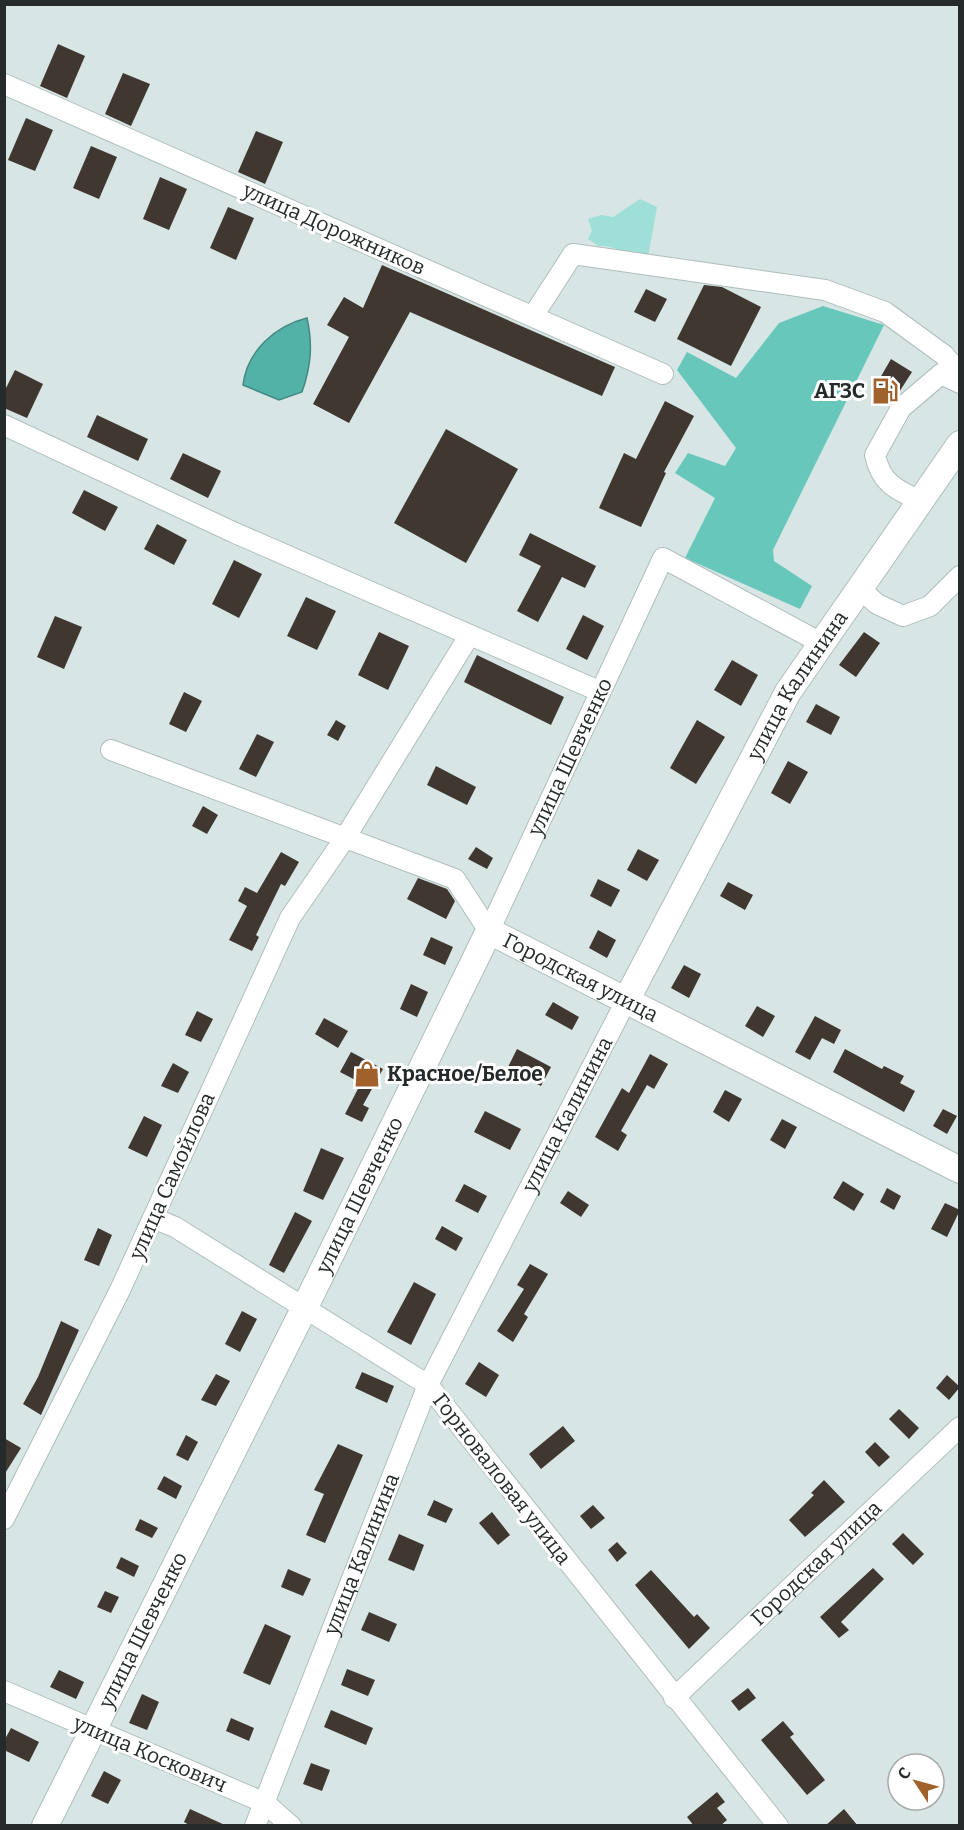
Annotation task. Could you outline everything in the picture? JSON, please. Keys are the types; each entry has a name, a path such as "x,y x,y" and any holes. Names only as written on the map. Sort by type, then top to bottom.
{"main road":[{"name":"улица Калинина","path":"627,999 788,692 861,590 960,444"},
{"name":"Городская улица","path":"489,931 627,999 960,1170"},
{"name":"улица Шевченко","path":"45,1826 489,931"}],"street":[{"name":"улица Дорожников","path":"4,84 663,374"},
{"path":"533,316 573,254 825,290 885,312 944,355 960,374"},
{"path":"920,501 896,490 879,472 875,455 901,408 941,374 960,383"},
{"path":"4,425 235,532 599,691"},
{"name":"улица Шевченко","path":"489,931 663,558 823,644"},
{"path":"861,590 877,604 903,616 930,606 960,576"},
{"name":"улица Самойлова","path":"4,1519 120,1290 290,918 345,838 469,636"},
{"name":"Городская улица","path":"111,750 455,879 489,931"},
{"name":"улица Калинина","path":"255,1826 428,1385 627,999"},
{"name":"Горноваловая улица","path":"153,1218 175,1227 428,1385 674,1698 778,1826"},
{"name":"Городская улица","path":"674,1698 960,1427"},
{"name":"улица Коскович","path":"4,1690 93,1731 265,1803 291,1826"}],"shaded area":[{"path":"640,199 657,207 648,257 611,247 598,246 588,239 592,231 588,219 601,215 613,217"},
{"path":"823,306 884,325 773,550 774,561 812,586 800,609 685,558 715,498 675,473 688,453 725,466 736,448 677,370 687,352 736,378 779,323"},
{"path":"307,318 310,355 302,392 279,400 243,385 250,361 264,342 284,327"}],"building":[{"path":"58,44 85,56 67,98 40,86"},
{"path":"123,73 150,84 131,126 105,114"},
{"path":"26,118 53,130 35,171 8,160"},
{"path":"256,131 283,142 265,184 238,172"},
{"path":"91,146 117,157 99,199 73,188"},
{"path":"160,177 187,189 169,230 143,219"},
{"path":"228,207 254,218 236,260 210,248"},
{"path":"382,265 615,367 602,396 410,312 349,423 313,404 349,337 327,325 344,297 363,308"},
{"path":"704,285 722,287 761,307 731,366 677,339"},
{"path":"646,289 667,299 655,322 634,312"},
{"path":"891,359 912,372 896,397 876,385"},
{"path":"15,370 43,384 27,418 4,408 4,392"},
{"path":"665,401 694,416 664,472 666,473 641,527 599,508 624,453 636,459"},
{"path":"97,415 148,439 138,461 87,437"},
{"path":"446,429 518,469 466,563 394,523"},
{"path":"183,453 221,471 208,498 170,479"},
{"path":"84,490 118,507 105,531 72,513"},
{"path":"157,524 187,540 174,565 144,549"},
{"path":"530,533 596,566 585,588 562,577 538,622 517,611 541,566 519,555"},
{"path":"234,560 262,574 239,618 212,604"},
{"path":"306,597 336,611 317,650 287,636"},
{"path":"583,615 604,626 587,660 566,649"},
{"path":"55,616 82,627 64,669 37,657"},
{"path":"379,632 409,646 388,690 358,675"},
{"path":"864,632 880,643 856,677 839,665"},
{"path":"477,655 564,697 551,725 464,682"},
{"path":"732,660 758,675 741,706 714,690"},
{"path":"184,692 202,701 186,732 169,724"},
{"path":"816,704 840,717 831,735 806,722"},
{"path":"336,720 346,726 338,741 327,735"},
{"path":"697,720 725,737 696,784 670,768"},
{"path":"257,734 274,742 256,777 239,769"},
{"path":"788,761 808,772 790,804 771,793"},
{"path":"436,766 476,787 467,805 427,785"},
{"path":"203,806 218,815 207,834 192,826"},
{"path":"476,847 493,858 487,869 468,859"},
{"path":"638,849 659,860 647,881 627,870"},
{"path":"281,852 299,862 285,886 281,884 256,935 259,937 252,951 229,940 247,906 238,901 245,887 257,893"},
{"path":"418,878 447,889 455,901 446,919 407,899"},
{"path":"598,879 620,890 611,907 590,896"},
{"path":"728,882 753,895 745,910 720,896"},
{"path":"598,930 616,940 607,958 589,948"},
{"path":"431,937 453,947 445,965 423,955"},
{"path":"684,965 701,974 689,998 671,988"},
{"path":"411,984 428,992 417,1017 400,1009"},
{"path":"553,1002 579,1017 572,1030 545,1015"},
{"path":"757,1006 775,1016 763,1037 745,1026"},
{"path":"197,1011 213,1019 201,1042 185,1035"},
{"path":"815,1016 841,1030 834,1044 822,1038 810,1060 795,1052"},
{"path":"324,1018 348,1031 338,1048 315,1034"},
{"path":"517,1049 551,1067 541,1086 507,1069"},
{"path":"845,1049 882,1069 884,1066 904,1076 900,1083 915,1091 904,1112 833,1072"},
{"path":"351,1052 383,1069 363,1105 369,1108 362,1122 345,1114 361,1083 340,1072"},
{"path":"650,1054 668,1064 654,1089 647,1085 621,1131 627,1135 618,1151 595,1137 622,1088 629,1093"},
{"path":"173,1063 189,1072 178,1093 161,1086"},
{"path":"725,1090 742,1099 729,1122 713,1112"},
{"path":"943,1109 957,1116 947,1134 933,1126"},
{"path":"485,1111 521,1129 510,1150 474,1132"},
{"path":"144,1116 162,1125 147,1157 128,1148"},
{"path":"782,1119 797,1127 785,1149 770,1140"},
{"path":"321,1148 344,1158 323,1200 303,1191"},
{"path":"843,1181 864,1194 854,1211 833,1198"},
{"path":"464,1184 487,1196 478,1213 455,1201"},
{"path":"887,1188 901,1196 894,1210 880,1202"},
{"path":"568,1191 589,1205 581,1217 560,1203"},
{"path":"945,1203 960,1210 947,1237 931,1229"},
{"path":"295,1212 312,1221 284,1273 269,1265"},
{"path":"442,1226 463,1238 456,1251 435,1239"},
{"path":"98,1228 112,1235 99,1266 84,1260"},
{"path":"530,1264 548,1274 524,1314 528,1317 513,1342 497,1331 524,1289 517,1285"},
{"path":"414,1282 436,1294 411,1345 387,1332"},
{"path":"242,1311 257,1319 240,1352 225,1344"},
{"path":"61,1321 79,1330 41,1415 23,1404 38,1377"},
{"path":"479,1362 499,1375 486,1397 465,1384"},
{"path":"362,1372 394,1386 387,1403 355,1388"},
{"path":"216,1374 230,1381 216,1406 201,1400"},
{"path":"947,1375 960,1387 949,1400 936,1388"},
{"path":"899,1409 919,1428 909,1439 889,1419"},
{"path":"563,1426 575,1441 541,1469 529,1454"},
{"path":"186,1435 198,1442 188,1461 176,1455"},
{"path":"4,1438 21,1448 4,1475"},
{"path":"875,1442 890,1457 879,1467 865,1452"},
{"path":"338,1444 363,1455 325,1543 306,1535 324,1494 314,1490"},
{"path":"164,1476 182,1486 176,1499 157,1489"},
{"path":"824,1480 845,1502 805,1537 789,1520 814,1495 811,1493"},
{"path":"434,1500 453,1509 446,1523 427,1515"},
{"path":"593,1505 605,1518 591,1529 580,1516"},
{"path":"492,1512 510,1535 498,1545 479,1523"},
{"path":"140,1519 158,1528 152,1538 135,1530"},
{"path":"903,1533 924,1554 913,1565 892,1544"},
{"path":"399,1534 424,1545 414,1571 388,1560"},
{"path":"617,1542 627,1553 617,1562 608,1550"},
{"path":"121,1557 139,1566 134,1577 116,1568"},
{"path":"873,1568 884,1579 841,1622 849,1630 839,1638 820,1617"},
{"path":"288,1569 311,1579 303,1596 281,1587"},
{"path":"651,1570 694,1617 697,1614 710,1628 689,1649 635,1585"},
{"path":"105,1591 119,1597 111,1613 97,1607"},
{"path":"369,1612 397,1624 389,1642 361,1630"},
{"path":"265,1624 291,1636 270,1685 243,1673"},
{"path":"347,1669 375,1680 368,1696 341,1685"},
{"path":"59,1670 84,1682 76,1699 50,1687"},
{"path":"748,1688 756,1698 739,1711 731,1701"},
{"path":"142,1694 159,1702 147,1730 129,1723"},
{"path":"331,1710 373,1728 366,1745 324,1727"},
{"path":"231,1718 254,1728 249,1741 226,1731"},
{"path":"783,1721 794,1734 790,1737 825,1780 807,1795 761,1740"},
{"path":"11,1728 39,1742 29,1762 4,1750 4,1741"},
{"path":"311,1763 330,1770 322,1791 303,1784"},
{"path":"104,1771 121,1780 108,1804 91,1796"},
{"path":"717,1792 725,1802 717,1808 727,1820 720,1826 694,1826 687,1817"},
{"path":"190,1809 227,1826 191,1826 184,1822"},
{"path":"844,1809 858,1826 825,1826"}],"place":[{"name":"АГЗС","path":"885,391"},
{"name":"Красное/Белое","path":"367,1074"}]}
